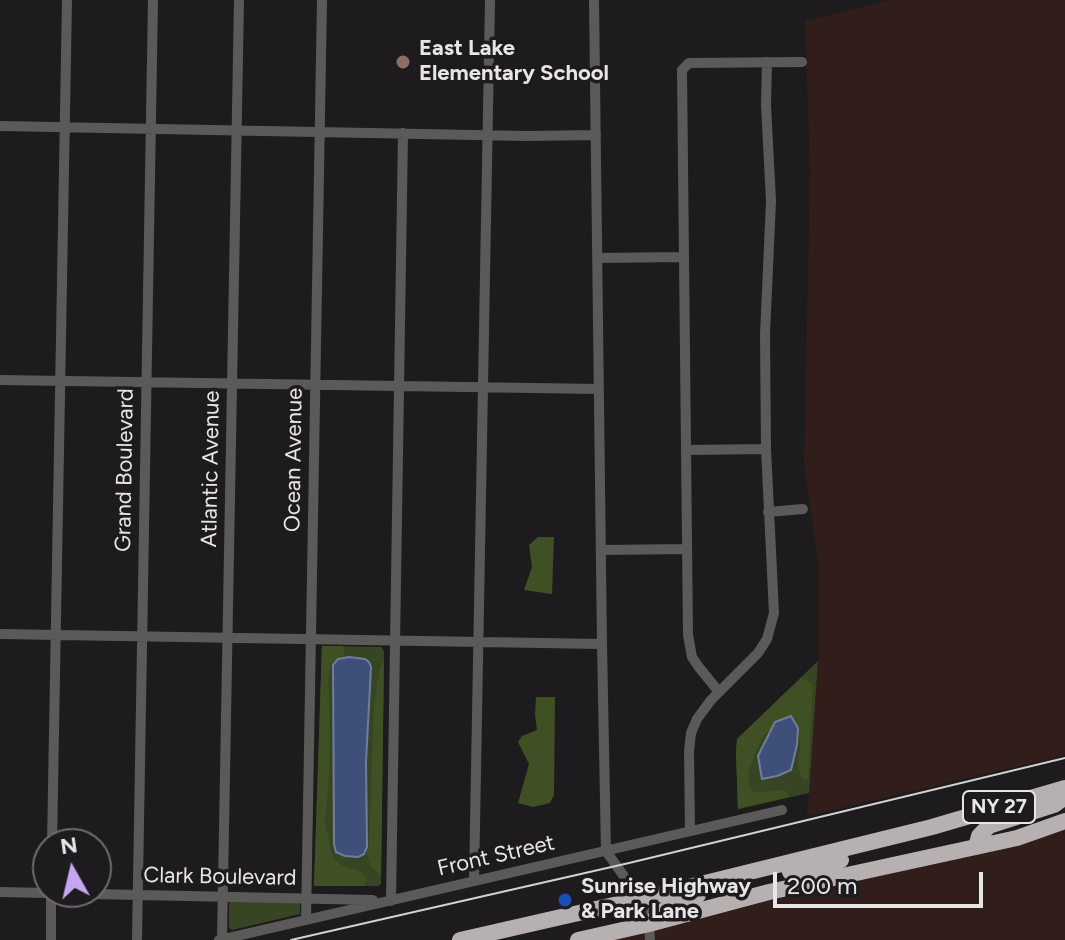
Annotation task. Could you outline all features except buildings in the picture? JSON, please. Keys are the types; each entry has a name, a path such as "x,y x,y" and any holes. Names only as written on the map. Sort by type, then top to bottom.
{"highway":[{"name":"NY 27","path":"939,825 1065,788"},
{"path":"976,847 979,836 989,826 1054,805 1065,797"},
{"name":"NY 27","path":"578,940 650,932 769,892 1017,838 1065,821"},
{"path":"460,940 805,863 887,849 939,825 970,836 976,847"},
{"path":"769,892 795,879 805,863"},
{"path":"650,932 659,913 683,898 805,863"},
{"path":"495,940 533,923"}],"street":[{"path":"52,828 67,0"},
{"name":"Grand Boulevard","path":"137,940 153,0"},
{"name":"Atlantic Avenue","path":"221,940 239,0"},
{"name":"Ocean Avenue","path":"306,920 322,0"},
{"path":"474,881 490,0"},
{"path":"594,0 606,851 640,899 650,932"},
{"path":"690,831 691,733 702,710 758,653 772,624 774,599 766,449 765,334 771,201 767,62"},
{"path":"719,692 698,666 690,649 682,70 689,63 802,62"},
{"path":"0,126 596,135"},
{"path":"391,901 403,133"},
{"path":"598,258 683,257"},
{"path":"0,380 599,389"},
{"path":"686,450 766,449"},
{"path":"768,512 803,509"},
{"path":"601,550 687,549"},
{"path":"0,634 602,644"},
{"name":"Front Street","path":"221,940 782,810"},
{"name":"Clark Boulevard","path":"0,892 32,893"},
{"name":"Clark Boulevard","path":"112,894 391,901"},
{"path":"51,908 51,940"}],"shaded area":[{"path":"891,0 1065,0 1065,755 807,816 818,661 818,561 804,463 810,174 805,21"},
{"path":"1065,829 1065,940 606,940 644,931"}],"green space":[{"path":"538,537 554,537 552,594 524,590 532,567 529,545"},
{"path":"322,646 381,647 384,651 381,884 378,886 314,886"},
{"path":"322,646 343,646 344,651 332,664 328,677 329,777 325,823 332,856 341,865 361,872 367,880 363,886 314,886"},
{"path":"384,660 381,875 371,867 367,853 374,704"},
{"path":"818,661 809,793 738,809 737,739"},
{"path":"801,678 813,684 808,779 803,779 798,768 798,730 787,719 774,725 763,736 748,773 751,789 756,793 787,791 789,797 738,809 737,739"},
{"path":"536,697 555,697 554,795 550,803 533,807 518,803 529,764 518,742 522,736 537,730"},
{"path":"231,901 298,902 300,914 232,930 229,928"}],"water":[{"path":"338,659 365,659 371,667 366,762 367,847 364,854 358,857 336,852 334,844 333,665"},
{"path":"791,716 798,728 791,770 762,779 758,756 775,722"}],"railway":[{"path":"291,940 629,863 1065,758"}],"place":[{"name":"East Lake Elementary School","path":"403,62"},
{"name":"Sunrise Highway & Park Lane","path":"565,900"}]}
